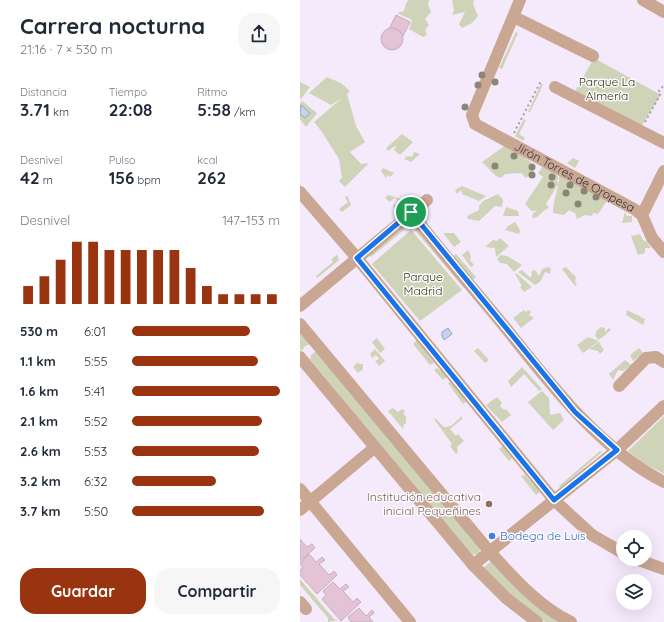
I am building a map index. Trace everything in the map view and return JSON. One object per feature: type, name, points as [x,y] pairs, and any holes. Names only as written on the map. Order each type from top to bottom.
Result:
[{"type":"street","points":[[520,0],[514,17],[594,56]]},
{"type":"street","points":[[643,0],[664,12]]},
{"type":"street","name":"Jirón Torres de Oropesa","points":[[514,17],[472,115],[475,124],[624,203],[642,215],[652,238],[664,252]]},
{"type":"street","points":[[555,87],[664,143]]},
{"type":"street","points":[[642,215],[664,171]]},
{"type":"street","points":[[300,192],[357,258],[554,500],[592,535],[616,549]]},
{"type":"street","points":[[300,306],[427,200]]},
{"type":"street","points":[[411,212],[575,412],[617,450],[643,470],[664,482]]},
{"type":"street","points":[[300,324],[490,552],[521,584],[547,607],[571,622]]},
{"type":"street","points":[[317,344],[307,348],[300,356],[374,448],[472,565],[506,598],[537,622]]},
{"type":"street","points":[[619,386],[646,358],[656,357],[664,362]]},
{"type":"street","points":[[472,565],[617,450],[664,406]]},
{"type":"street","points":[[300,510],[374,448]]},
{"type":"street","points":[[300,489],[410,622]]},
{"type":"street","points":[[652,565],[664,569]]},
{"type":"path","points":[[512,136],[542,81]]},
{"type":"path","points":[[645,123],[661,93],[659,91],[664,85]]},
{"type":"green space","points":[[409,0],[429,0],[428,4],[431,12],[425,19],[429,25],[425,30],[427,35],[423,37],[409,29],[412,20],[397,13],[404,11],[406,3]]},
{"type":"green space","points":[[452,0],[474,0],[473,4],[478,16],[472,23],[462,28],[459,24],[465,12],[452,15],[454,10]]},
{"type":"green space","points":[[516,32],[518,33],[502,69],[499,68]]},
{"type":"green space","name":"Parque La Almería","points":[[594,58],[661,95],[640,128],[573,95]]},
{"type":"green space","points":[[327,77],[341,83],[350,91],[347,94],[356,126],[365,142],[350,152],[361,164],[369,163],[345,187],[339,181],[342,178],[339,159],[314,122],[342,98],[331,105],[309,93]]},
{"type":"green space","points":[[300,82],[310,87],[300,100]]},
{"type":"green space","points":[[541,84],[543,85],[530,112],[528,112]]},
{"type":"green space","points":[[302,101],[317,113],[306,127],[300,119],[300,103]]},
{"type":"green space","points":[[524,119],[526,120],[519,134],[525,138],[523,141],[515,136]]},
{"type":"green space","points":[[402,134],[413,142],[400,155],[394,150],[397,145],[388,151],[386,148]]},
{"type":"green space","points":[[506,145],[531,162],[534,172],[526,178],[521,173],[505,174],[501,178],[496,176],[482,162]]},
{"type":"green space","points":[[414,152],[420,154],[411,162],[404,159],[407,156],[412,157]]},
{"type":"green space","points":[[573,158],[579,161],[575,168],[567,163]]},
{"type":"green space","points":[[543,166],[558,174],[558,180],[556,180],[559,183],[546,204],[549,208],[534,218],[532,217],[533,213],[538,210],[532,211],[525,204],[543,177],[538,173]]},
{"type":"green space","points":[[383,168],[394,173],[390,177],[388,175],[386,178],[381,171]]},
{"type":"green space","points":[[559,173],[607,201],[598,214],[593,213],[592,216],[585,215],[577,219],[575,213],[569,210],[564,215],[553,213]]},
{"type":"green space","points":[[462,186],[486,196],[479,201],[462,194],[461,190],[457,194],[455,190]]},
{"type":"green space","points":[[498,194],[503,200],[502,207],[495,206],[479,221],[468,219],[467,216],[479,210],[479,206],[483,201]]},
{"type":"green space","points":[[347,195],[351,205],[342,212],[339,209],[348,202],[345,198]]},
{"type":"green space","points":[[388,195],[407,201],[396,210],[393,206],[398,200],[394,198],[390,202],[385,198]]},
{"type":"green space","points":[[506,207],[518,211],[519,216],[503,216]]},
{"type":"green space","points":[[625,212],[627,216],[632,216],[632,222],[622,223]]},
{"type":"green space","points":[[515,222],[520,230],[519,234],[505,230],[508,226]]},
{"type":"green space","points":[[402,225],[405,229],[371,257],[368,254]]},
{"type":"green space","points":[[419,225],[468,285],[464,288],[414,229]]},
{"type":"green space","name":"Parque Madrid","points":[[411,230],[462,290],[420,321],[372,264]]},
{"type":"green space","points":[[443,233],[454,233],[461,242],[454,247]]},
{"type":"green space","points":[[640,234],[643,240],[647,242],[651,248],[645,248],[645,253],[638,255],[631,236]]},
{"type":"green space","points":[[500,238],[509,246],[496,257],[495,248],[485,247],[493,240],[497,241]]},
{"type":"green space","points":[[468,250],[471,256],[470,260],[474,265],[471,267],[462,255]]},
{"type":"green space","points":[[337,254],[339,260],[317,278],[316,276],[333,262],[331,260]]},
{"type":"green space","points":[[456,254],[476,277],[473,280],[452,257]]},
{"type":"green space","points":[[500,255],[507,256],[522,265],[514,272],[507,264],[500,263],[497,259]]},
{"type":"green space","points":[[549,267],[551,269],[550,274],[545,272],[540,282],[535,285],[518,272],[522,270],[531,278],[532,271],[535,270],[539,276],[542,269]]},
{"type":"green space","points":[[566,267],[576,277],[575,282],[577,285],[575,286],[562,269]]},
{"type":"green space","points":[[516,273],[532,287],[524,292],[520,287],[522,286],[515,274]]},
{"type":"green space","points":[[524,310],[526,312],[529,310],[531,312],[529,315],[534,318],[521,328],[513,318]]},
{"type":"green space","points":[[627,310],[645,319],[643,325],[626,315]]},
{"type":"green space","points":[[601,327],[605,328],[605,332],[609,328],[611,330],[599,340],[595,336],[597,330]]},
{"type":"green space","points":[[300,331],[311,344],[305,346],[302,351],[300,348]]},
{"type":"green space","points":[[588,337],[599,341],[583,353],[577,345]]},
{"type":"green space","points":[[377,338],[385,349],[380,353],[372,342]]},
{"type":"green space","points":[[417,340],[434,363],[430,365],[413,344]]},
{"type":"green space","points":[[599,342],[604,350],[600,354],[598,351],[589,349]]},
{"type":"green space","points":[[478,348],[489,360],[485,363],[474,351]]},
{"type":"green space","points":[[639,348],[643,353],[633,361],[630,355]]},
{"type":"green space","points":[[375,349],[385,361],[379,366],[375,361],[379,359],[376,355],[372,358],[370,354]]},
{"type":"green space","points":[[315,352],[318,353],[480,548],[479,553],[470,556],[310,359],[311,355]]},
{"type":"green space","points":[[625,360],[631,365],[623,371],[618,370],[613,380],[609,374]]},
{"type":"green space","points":[[358,362],[359,364],[363,364],[363,369],[358,373],[353,367]]},
{"type":"green space","points":[[522,367],[542,389],[539,391],[524,374],[511,387],[508,381]]},
{"type":"green space","points":[[437,368],[444,371],[448,376],[443,380],[434,370]]},
{"type":"green space","points":[[453,381],[466,402],[463,404],[448,383]]},
{"type":"green space","points":[[542,391],[549,398],[550,415],[560,413],[564,420],[553,430],[528,402]]},
{"type":"green space","points":[[497,397],[502,403],[500,406],[504,410],[506,409],[511,415],[502,422],[486,405]]},
{"type":"green space","points":[[393,408],[398,412],[402,409],[405,411],[403,414],[406,416],[406,423],[404,424],[403,429],[388,411]]},
{"type":"green space","points":[[462,416],[462,419],[450,429],[456,436],[458,434],[464,441],[457,447],[458,452],[456,454],[450,446],[452,444],[434,419],[435,418],[444,427],[451,426]]},
{"type":"green space","points":[[664,416],[664,474],[644,463],[628,451]]},
{"type":"green space","points":[[503,446],[512,458],[509,461],[499,449]]},
{"type":"green space","points":[[600,451],[602,452],[560,488],[559,486]]},
{"type":"green space","points":[[525,475],[540,492],[536,495],[521,476]]},
{"type":"green space","points":[[492,560],[560,622],[545,622],[520,603],[482,569]]},
{"type":"green space","points":[[300,579],[334,619],[338,620],[328,622],[328,618],[300,585]]},
{"type":"water","points":[[301,105],[310,113],[305,118],[300,114]]},
{"type":"water","points":[[448,328],[452,334],[444,340],[442,332]]},
{"type":"building","points":[[396,15],[410,22],[403,36],[399,30],[389,29]]},
{"type":"building","points":[[392,28],[400,31],[403,39],[400,47],[392,50],[384,47],[381,39],[384,31]]},
{"type":"building","points":[[300,539],[307,547],[312,544],[315,548],[300,561]]},
{"type":"building","points":[[309,554],[316,562],[322,557],[325,560],[319,564],[329,575],[334,571],[337,575],[317,594],[300,575],[300,570],[303,568],[300,563]]},
{"type":"building","points":[[333,582],[340,589],[346,584],[349,587],[343,591],[353,602],[357,598],[361,602],[341,621],[322,599],[326,595],[323,591]]},
{"type":"building","points":[[359,608],[366,616],[372,610],[374,613],[369,617],[373,622],[351,622],[348,617]]},
{"type":"place","name":"Institución educativa inicial Pequeñines","points":[[489,504]]},
{"type":"place","name":"Bodega de Luis","points":[[492,536]]},
{"type":"route","points":[[411,212],[575,412],[617,450],[608,455],[554,500],[357,258],[411,212]]}]
